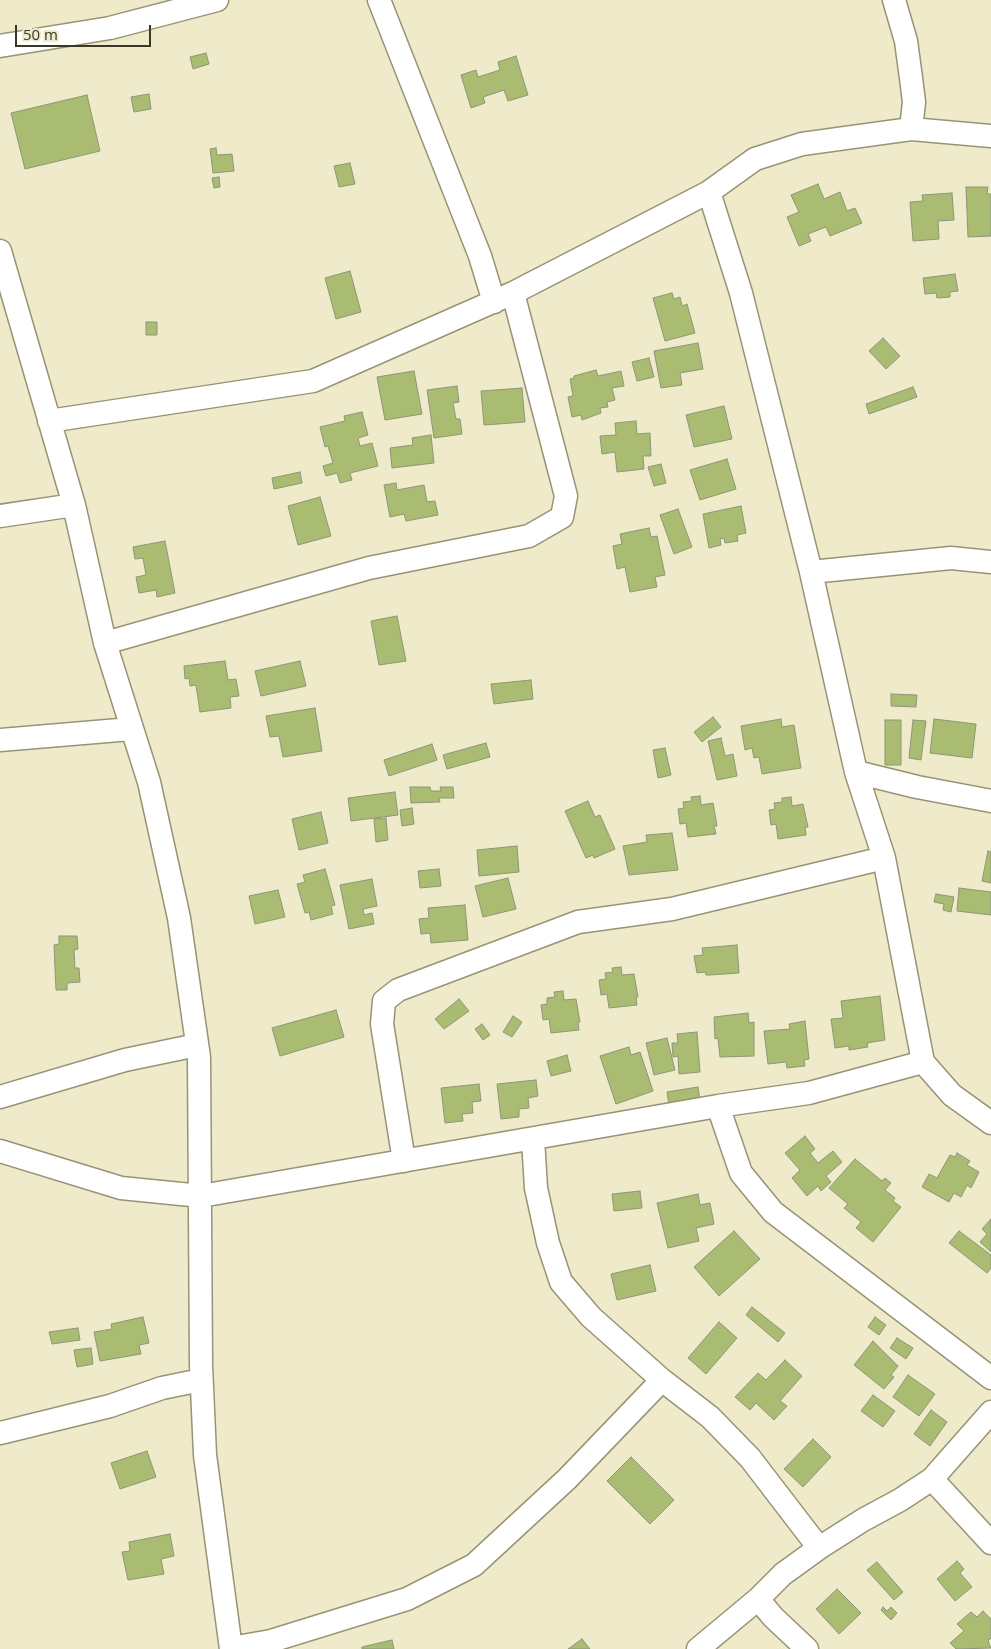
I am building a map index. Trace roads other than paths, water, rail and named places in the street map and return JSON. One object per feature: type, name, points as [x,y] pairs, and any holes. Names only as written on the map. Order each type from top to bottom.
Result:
[{"type":"street","points":[[0,46],[110,28],[217,0]]},
{"type":"street","points":[[105,643],[369,568],[529,536],[562,517],[566,496],[503,297],[480,256],[379,0]]},
{"type":"street","points":[[894,0],[906,41],[911,78],[914,102],[911,128]]},
{"type":"street","points":[[49,420],[313,381],[503,297],[709,192],[756,159],[802,144],[911,128],[991,136]]},
{"type":"street","points":[[709,192],[741,293],[811,572],[856,772],[884,858],[923,1062],[952,1095],[991,1123]]},
{"type":"street","points":[[0,251],[74,505],[105,643],[149,782],[179,918],[199,1057],[201,1380],[205,1455],[231,1649],[271,1641],[407,1599],[474,1565],[567,1479],[662,1380]]},
{"type":"street","points":[[0,516],[74,505]]},
{"type":"street","points":[[811,572],[951,558],[991,562]]},
{"type":"street","points":[[0,740],[132,729]]},
{"type":"street","points":[[856,772],[917,787],[991,800]]},
{"type":"street","points":[[404,1161],[382,1024],[384,1001],[398,990],[578,922],[672,909],[884,858]]},
{"type":"street","points":[[0,1097],[125,1060],[197,1045]]},
{"type":"street","points":[[0,1151],[121,1188],[201,1196],[718,1106],[809,1093],[923,1062]]},
{"type":"street","points":[[718,1106],[741,1174],[773,1212],[991,1378]]},
{"type":"street","points":[[533,1139],[536,1188],[548,1243],[561,1282],[591,1317],[662,1380],[710,1417],[750,1458],[819,1548]]},
{"type":"street","points":[[0,1434],[110,1406],[162,1388],[201,1380]]},
{"type":"street","points":[[698,1649],[758,1599],[783,1574],[819,1548],[932,1479],[991,1412]]},
{"type":"street","points":[[932,1479],[991,1543]]},
{"type":"street","points":[[758,1599],[773,1618],[807,1649]]}]
